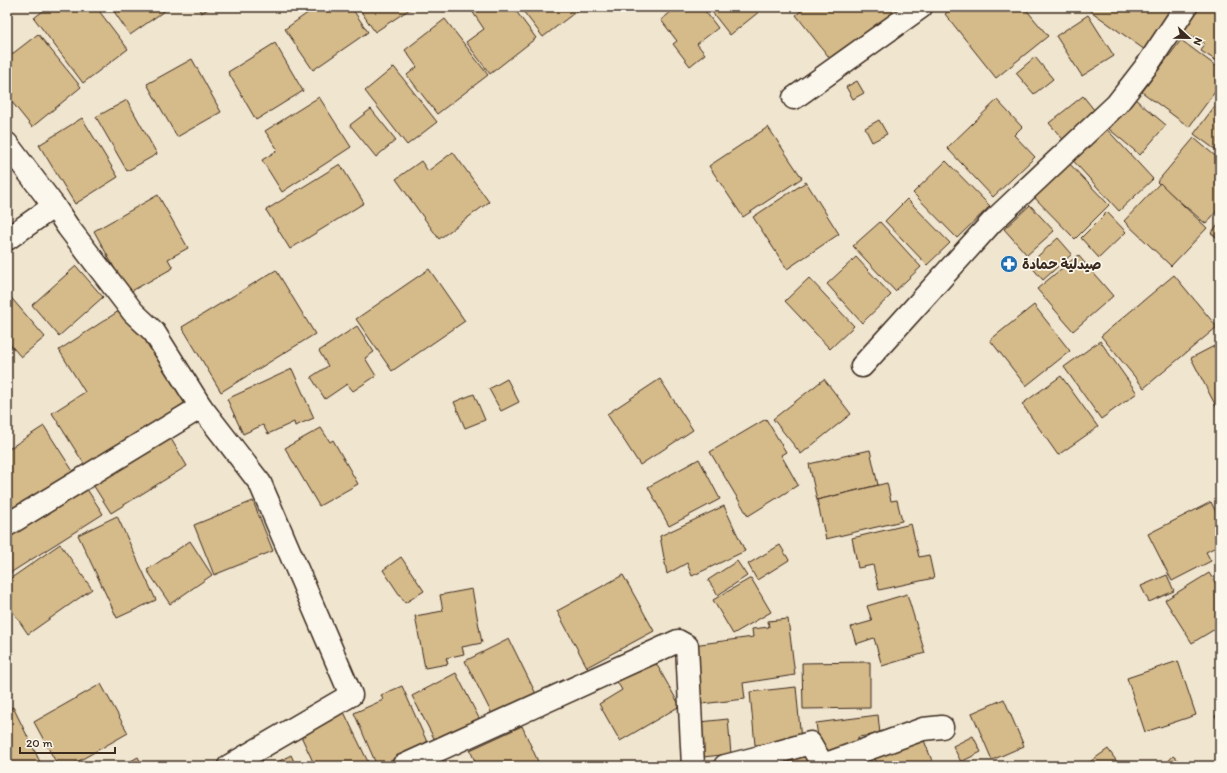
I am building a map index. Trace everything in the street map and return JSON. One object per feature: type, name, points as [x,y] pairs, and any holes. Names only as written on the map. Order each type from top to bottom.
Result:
[{"type":"street","points":[[794,98],[921,7]]},
{"type":"street","points":[[862,366],[992,222],[1117,104],[1148,64],[1186,7]]},
{"type":"street","points":[[7,144],[133,312],[154,332],[201,407],[260,483],[351,695],[229,766]]},
{"type":"street","points":[[7,239],[54,206]]},
{"type":"street","points":[[7,525],[201,407]]},
{"type":"street","points":[[403,766],[678,641],[687,646],[693,766]]},
{"type":"street","points":[[725,766],[766,761],[810,743],[822,764],[826,764],[923,729],[942,727]]},
{"type":"building","points":[[48,7],[96,7],[128,49],[83,83],[34,18]]},
{"type":"building","points":[[111,7],[170,7],[130,35]]},
{"type":"building","points":[[198,7],[212,7],[201,13]]},
{"type":"building","points":[[316,7],[351,7],[368,32],[313,70],[285,29]]},
{"type":"building","points":[[358,7],[413,7],[375,32]]},
{"type":"building","points":[[477,7],[513,7],[536,38],[490,74],[466,42],[484,29],[472,11]]},
{"type":"building","points":[[520,7],[582,7],[543,37]]},
{"type":"building","points":[[677,7],[702,7],[718,28],[697,44],[705,54],[690,66],[673,44],[677,41],[661,20]]},
{"type":"building","points":[[708,7],[765,7],[730,35]]},
{"type":"building","points":[[806,7],[901,7],[832,61],[796,15]]},
{"type":"building","points":[[954,7],[1024,7],[1048,36],[996,78],[945,14]]},
{"type":"building","points":[[1085,7],[1175,7],[1145,50]]},
{"type":"building","points":[[1199,7],[1216,7],[1220,9],[1220,63],[1201,51],[1205,44],[1184,31]]},
{"type":"building","points":[[1088,15],[1114,56],[1082,76],[1056,36]]},
{"type":"building","points":[[445,19],[488,75],[437,114],[407,75],[417,67],[405,50]]},
{"type":"building","points":[[38,34],[81,87],[32,127],[7,96],[7,58]]},
{"type":"building","points":[[1181,40],[1220,69],[1220,85],[1189,127],[1142,92]]},
{"type":"building","points":[[275,43],[303,91],[256,120],[228,72]]},
{"type":"building","points":[[1035,57],[1053,79],[1034,94],[1016,73]]},
{"type":"building","points":[[192,59],[221,112],[177,137],[147,84]]},
{"type":"building","points":[[394,67],[437,122],[407,145],[365,91]]},
{"type":"building","points":[[857,81],[864,93],[853,99],[846,87]]},
{"type":"building","points":[[1083,96],[1099,116],[1066,143],[1049,123]]},
{"type":"building","points":[[319,97],[351,147],[282,192],[262,160],[278,150],[265,131]]},
{"type":"building","points":[[1135,99],[1166,125],[1140,155],[1109,129]]},
{"type":"building","points":[[1220,99],[1220,153],[1194,134]]},
{"type":"building","points":[[127,100],[157,154],[127,171],[96,117]]},
{"type":"building","points":[[997,100],[1022,127],[1014,135],[1035,157],[993,197],[947,148]]},
{"type":"building","points":[[371,109],[396,140],[376,157],[350,125]]},
{"type":"building","points":[[82,118],[118,177],[75,204],[39,145]]},
{"type":"building","points":[[879,120],[887,134],[872,142],[865,128]]},
{"type":"building","points":[[1102,124],[1153,179],[1119,211],[1068,155]]},
{"type":"building","points":[[768,127],[802,178],[743,217],[709,166]]},
{"type":"building","points":[[1194,138],[1220,160],[1220,207],[1206,224],[1157,182]]},
{"type":"building","points":[[453,152],[489,202],[439,239],[396,179],[421,161],[428,171]]},
{"type":"building","points":[[1065,159],[1109,205],[1075,239],[1030,193]]},
{"type":"building","points":[[946,161],[990,206],[957,238],[913,193]]},
{"type":"building","points":[[340,164],[364,203],[290,249],[266,210]]},
{"type":"building","points":[[806,182],[839,234],[787,269],[753,217]]},
{"type":"building","points":[[1160,183],[1207,228],[1171,266],[1124,221]]},
{"type":"building","points":[[158,195],[188,248],[168,259],[173,268],[128,293],[94,231]]},
{"type":"building","points":[[907,199],[950,243],[927,265],[885,221]]},
{"type":"building","points":[[1030,205],[1054,231],[1027,255],[1004,229]]},
{"type":"building","points":[[1107,212],[1126,232],[1099,258],[1081,238]]},
{"type":"building","points":[[880,222],[921,267],[895,291],[853,246]]},
{"type":"building","points":[[1220,222],[1220,240],[1211,233]]},
{"type":"building","points":[[1058,238],[1072,254],[1043,280],[1029,264]]},
{"type":"building","points":[[1078,255],[1113,296],[1073,331],[1037,289]]},
{"type":"building","points":[[856,257],[891,295],[862,323],[827,284]]},
{"type":"building","points":[[76,266],[103,297],[59,336],[32,305]]},
{"type":"building","points":[[429,269],[465,321],[392,371],[356,319]]},
{"type":"building","points":[[276,270],[315,334],[221,392],[182,327]]},
{"type":"building","points":[[1174,275],[1217,327],[1144,388],[1101,336]]},
{"type":"building","points":[[809,278],[854,326],[830,349],[785,301]]},
{"type":"building","points":[[7,293],[45,337],[21,357],[7,341]]},
{"type":"building","points":[[1034,305],[1070,351],[1026,386],[990,340]]},
{"type":"building","points":[[125,307],[186,402],[86,467],[52,413],[85,392],[59,350]]},
{"type":"building","points":[[357,326],[374,352],[365,358],[376,376],[353,391],[347,384],[325,399],[311,377],[328,366],[319,351]]},
{"type":"building","points":[[1100,341],[1137,393],[1101,419],[1064,367]]},
{"type":"building","points":[[1220,343],[1220,414],[1191,358]]},
{"type":"building","points":[[292,369],[314,418],[295,426],[294,422],[268,434],[263,425],[243,434],[227,399]]},
{"type":"building","points":[[1061,376],[1098,427],[1058,455],[1022,404]]},
{"type":"building","points":[[507,379],[519,402],[501,411],[489,389]]},
{"type":"building","points":[[660,379],[693,430],[640,465],[607,414]]},
{"type":"building","points":[[824,379],[851,414],[801,454],[773,419]]},
{"type":"building","points":[[474,394],[485,420],[465,428],[454,402]]},
{"type":"building","points":[[766,419],[786,452],[781,455],[798,485],[748,516],[710,452]]},
{"type":"building","points":[[44,426],[78,479],[7,524],[7,450]]},
{"type":"building","points":[[321,428],[330,442],[333,440],[358,484],[319,506],[285,448]]},
{"type":"building","points":[[167,432],[187,466],[111,513],[90,480]]},
{"type":"building","points":[[870,450],[878,485],[817,500],[809,464]]},
{"type":"building","points":[[699,459],[720,499],[669,526],[648,487]]},
{"type":"building","points":[[83,483],[103,514],[7,575],[7,532]]},
{"type":"building","points":[[887,483],[891,501],[897,500],[902,521],[826,539],[817,500]]},
{"type":"building","points":[[253,501],[273,551],[214,575],[194,525]]},
{"type":"building","points":[[1211,502],[1220,520],[1220,545],[1206,552],[1211,561],[1172,581],[1148,534]]},
{"type":"building","points":[[724,506],[745,551],[692,576],[687,563],[667,574],[660,536]]},
{"type":"building","points":[[117,516],[156,600],[117,618],[78,535]]},
{"type":"building","points":[[911,524],[919,557],[929,555],[934,578],[879,590],[873,565],[858,568],[852,538]]},
{"type":"building","points":[[190,541],[212,575],[170,604],[147,570]]},
{"type":"building","points":[[60,544],[92,589],[28,634],[7,603],[7,581]]},
{"type":"building","points":[[780,545],[789,560],[757,580],[748,564]]},
{"type":"building","points":[[401,557],[424,591],[405,603],[383,570]]},
{"type":"building","points":[[737,561],[747,576],[718,595],[708,580]]},
{"type":"building","points":[[1209,573],[1220,590],[1220,626],[1192,643],[1165,600]]},
{"type":"building","points":[[623,575],[654,631],[587,667],[557,611]]},
{"type":"building","points":[[1167,575],[1174,591],[1149,602],[1141,586]]},
{"type":"building","points":[[751,578],[771,612],[733,634],[713,600]]},
{"type":"building","points":[[472,589],[482,643],[462,647],[464,654],[446,658],[448,664],[425,668],[415,616],[443,611],[440,595]]},
{"type":"building","points":[[907,594],[925,653],[882,666],[874,638],[856,644],[851,627],[872,621],[867,606]]},
{"type":"building","points":[[788,619],[795,675],[743,683],[745,699],[701,704],[693,645],[753,637],[752,629],[769,627],[768,621]]},
{"type":"building","points":[[509,639],[537,696],[494,718],[465,661]]},
{"type":"building","points":[[653,658],[680,706],[620,741],[599,704],[622,690],[616,680]]},
{"type":"building","points":[[1178,661],[1196,715],[1145,732],[1127,678]]},
{"type":"building","points":[[870,662],[870,708],[803,709],[802,663]]},
{"type":"building","points":[[456,673],[482,724],[438,746],[412,696]]},
{"type":"building","points":[[101,684],[128,733],[70,766],[58,766],[34,722]]},
{"type":"building","points":[[402,686],[431,751],[397,766],[377,766],[354,713],[383,700],[381,695]]},
{"type":"building","points":[[796,687],[801,740],[755,745],[750,692]]},
{"type":"building","points":[[1004,699],[1024,746],[992,760],[972,713]]},
{"type":"building","points":[[13,707],[42,766],[7,766],[7,710]]},
{"type":"building","points":[[344,712],[370,766],[315,766],[300,734]]},
{"type":"building","points":[[1220,713],[1220,723],[1215,716]]},
{"type":"building","points":[[878,715],[880,734],[858,737],[860,748],[821,758],[816,723]]},
{"type":"building","points":[[728,719],[731,754],[703,757],[700,722]]},
{"type":"building","points":[[522,726],[540,766],[477,766],[470,750]]},
{"type":"building","points":[[920,730],[934,766],[878,766],[871,749]]},
{"type":"building","points":[[973,736],[981,752],[961,762],[953,746]]},
{"type":"building","points":[[1108,749],[1120,766],[1084,766]]},
{"type":"building","points":[[809,752],[813,766],[784,766],[783,761]]},
{"type":"building","points":[[291,755],[296,766],[270,766]]},
{"type":"building","points":[[868,756],[871,766],[839,766]]},
{"type":"building","points":[[1173,756],[1185,766],[1164,766]]},
{"type":"building","points":[[138,757],[143,766],[122,766]]},
{"type":"place","name":"صيدلية حمادة","points":[[1009,264]]}]
